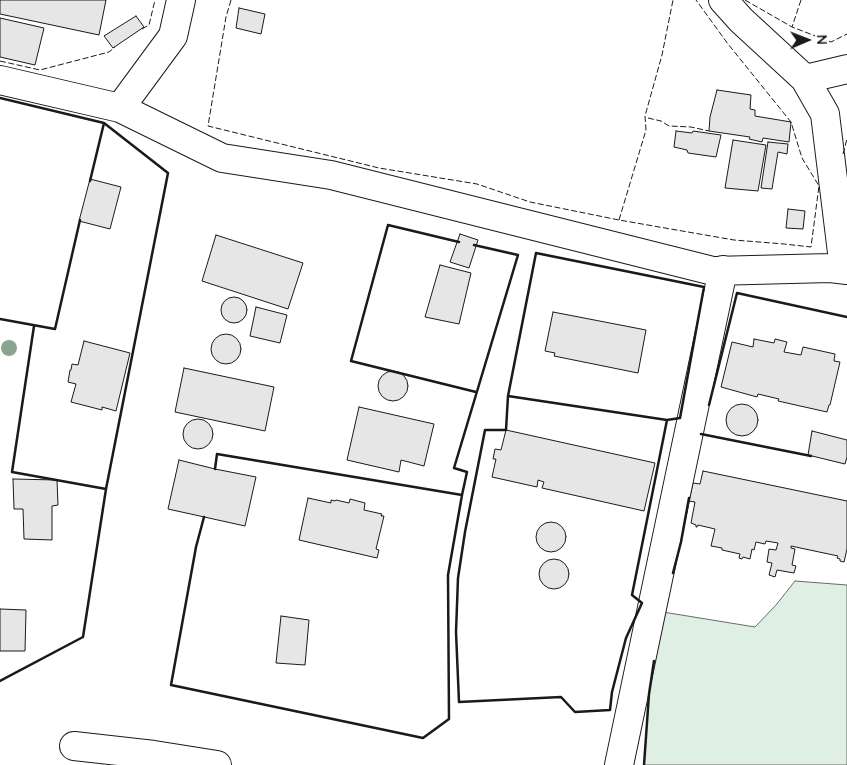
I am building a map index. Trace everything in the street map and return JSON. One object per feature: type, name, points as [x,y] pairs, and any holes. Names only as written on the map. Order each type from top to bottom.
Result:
[{"type":"street","points":[[120,108],[173,36],[181,0]]},
{"type":"street","points":[[0,80],[120,108],[222,158],[331,175],[713,270],[830,268],[846,270],[825,114],[804,79],[722,0]]},
{"type":"street","points":[[804,79],[847,69]]},
{"type":"street","points":[[619,765],[723,270]]},
{"type":"street","points":[[74,746],[154,755],[217,765]]},
{"type":"green space","points":[[795,581],[847,585],[847,765],[644,765],[649,694],[663,612],[755,627]]},
{"type":"building","points":[[0,0],[106,0],[99,35],[0,14]]},
{"type":"building","points":[[239,8],[265,14],[261,34],[236,28]]},
{"type":"building","points":[[136,16],[144,27],[113,48],[104,36]]},
{"type":"building","points":[[0,18],[44,28],[35,65],[0,57]]},
{"type":"building","points":[[717,90],[751,95],[750,109],[755,110],[755,116],[791,122],[789,142],[763,138],[762,142],[749,139],[750,137],[709,131],[710,117]]},
{"type":"building","points":[[676,131],[692,133],[693,131],[721,135],[716,157],[688,153],[687,150],[674,147]]},
{"type":"building","points":[[733,140],[766,145],[758,191],[725,188]]},
{"type":"building","points":[[768,142],[788,144],[787,154],[778,152],[772,189],[761,188]]},
{"type":"building","points":[[90,179],[121,187],[110,229],[79,221]]},
{"type":"building","points":[[788,209],[805,211],[803,229],[786,228]]},
{"type":"building","points":[[460,234],[478,240],[469,268],[450,262]]},
{"type":"building","points":[[216,235],[303,263],[288,309],[202,281]]},
{"type":"building","points":[[440,265],[471,273],[459,324],[425,317]]},
{"type":"building","points":[[234,297],[243,301],[247,310],[243,319],[234,323],[225,319],[221,310],[225,301]]},
{"type":"building","points":[[256,307],[287,315],[280,343],[250,336]]},
{"type":"building","points":[[553,312],[646,330],[638,373],[554,356],[555,353],[545,351]]},
{"type":"building","points":[[226,334],[232,335],[240,343],[240,355],[232,363],[226,364],[220,363],[212,355],[211,349],[212,343],[220,335]]},
{"type":"building","points":[[754,339],[774,343],[775,339],[787,342],[784,352],[801,355],[803,347],[835,354],[834,361],[840,362],[827,412],[778,401],[779,399],[758,394],[757,397],[721,387],[732,342],[753,347]]},
{"type":"building","points":[[84,341],[130,353],[116,411],[102,407],[102,410],[71,402],[76,384],[68,382],[70,370],[72,364],[78,365]]},
{"type":"building","points":[[184,368],[274,387],[265,431],[175,412]]},
{"type":"building","points":[[393,371],[404,375],[408,386],[404,397],[393,401],[382,397],[378,386],[382,375]]},
{"type":"building","points":[[742,404],[748,405],[753,409],[757,414],[757,426],[753,431],[748,435],[742,436],[736,435],[731,431],[727,426],[726,420],[727,414],[731,409],[736,405]]},
{"type":"building","points":[[359,407],[434,424],[424,466],[401,460],[399,472],[347,460]]},
{"type":"building","points":[[198,419],[209,423],[213,434],[209,445],[198,449],[187,445],[183,434],[187,423]]},
{"type":"building","points":[[506,430],[655,463],[644,511],[542,488],[544,482],[538,480],[537,487],[492,477],[496,459],[493,459],[495,449],[501,450]]},
{"type":"building","points":[[812,431],[847,440],[845,464],[808,455]]},
{"type":"building","points":[[179,460],[256,477],[245,526],[168,509]]},
{"type":"building","points":[[703,471],[847,501],[847,549],[844,562],[837,558],[838,556],[791,546],[791,548],[795,549],[792,565],[796,566],[794,573],[777,570],[775,577],[769,575],[772,563],[767,562],[769,549],[776,550],[778,543],[766,541],[765,544],[756,542],[750,559],[739,558],[740,554],[711,546],[715,529],[698,525],[696,527],[696,525],[691,523],[695,502],[689,501],[693,483],[700,484]]},
{"type":"building","points":[[13,479],[57,480],[58,505],[52,506],[52,540],[24,539],[23,509],[14,509]]},
{"type":"building","points":[[308,498],[331,503],[331,500],[336,500],[349,503],[350,499],[365,503],[364,510],[382,514],[381,516],[384,516],[376,549],[379,550],[377,558],[299,540]]},
{"type":"building","points":[[551,522],[562,526],[566,537],[562,548],[551,552],[540,548],[536,537],[540,526]]},
{"type":"building","points":[[554,559],[565,563],[569,574],[565,585],[554,589],[543,585],[539,574],[543,563]]},
{"type":"building","points":[[0,609],[26,610],[25,651],[0,651]]},
{"type":"building","points":[[281,616],[309,620],[305,665],[276,663]]},
{"type":"fence","points":[[142,29],[149,25],[155,0]]},
{"type":"fence","points":[[231,0],[226,17],[208,126],[379,168],[477,184],[530,202],[619,220],[734,240],[811,247],[819,186],[802,158],[791,122],[728,44],[696,0]]},
{"type":"fence","points":[[619,220],[646,130],[645,116],[662,55],[673,0]]},
{"type":"fence","points":[[745,0],[792,27]]},
{"type":"fence","points":[[801,0],[792,27],[831,42],[847,34]]},
{"type":"fence","points":[[0,61],[40,70],[109,52],[115,47]]},
{"type":"fence","points":[[648,118],[661,121],[669,126],[691,127],[709,131]]},
{"type":"fence","points":[[843,154],[847,139]]},
{"type":"wall","points":[[0,98],[104,123],[90,181]]},
{"type":"wall","points":[[34,326],[12,472],[106,489],[168,173],[104,123]]},
{"type":"wall","points":[[0,319],[55,329],[80,220]]},
{"type":"wall","points":[[459,242],[388,225],[351,361],[476,392]]},
{"type":"wall","points":[[462,495],[467,472],[454,468],[518,255],[474,245]]},
{"type":"wall","points":[[536,253],[704,287],[680,418],[667,420],[632,595],[642,603],[626,638],[612,692],[610,710],[575,712],[561,697],[459,702],[456,632],[458,578],[465,532],[485,430],[506,430],[508,396],[536,253]]},
{"type":"wall","points":[[709,405],[737,293],[847,317]]},
{"type":"wall","points":[[508,396],[667,420]]},
{"type":"wall","points":[[701,434],[811,456]]},
{"type":"wall","points":[[204,517],[196,547],[171,685],[423,738],[449,719],[448,575],[462,495],[217,454],[215,469]]},
{"type":"wall","points":[[0,681],[83,637],[106,489]]},
{"type":"wall","points":[[673,573],[689,498]]},
{"type":"wall","points":[[644,765],[649,694],[654,661]]}]
